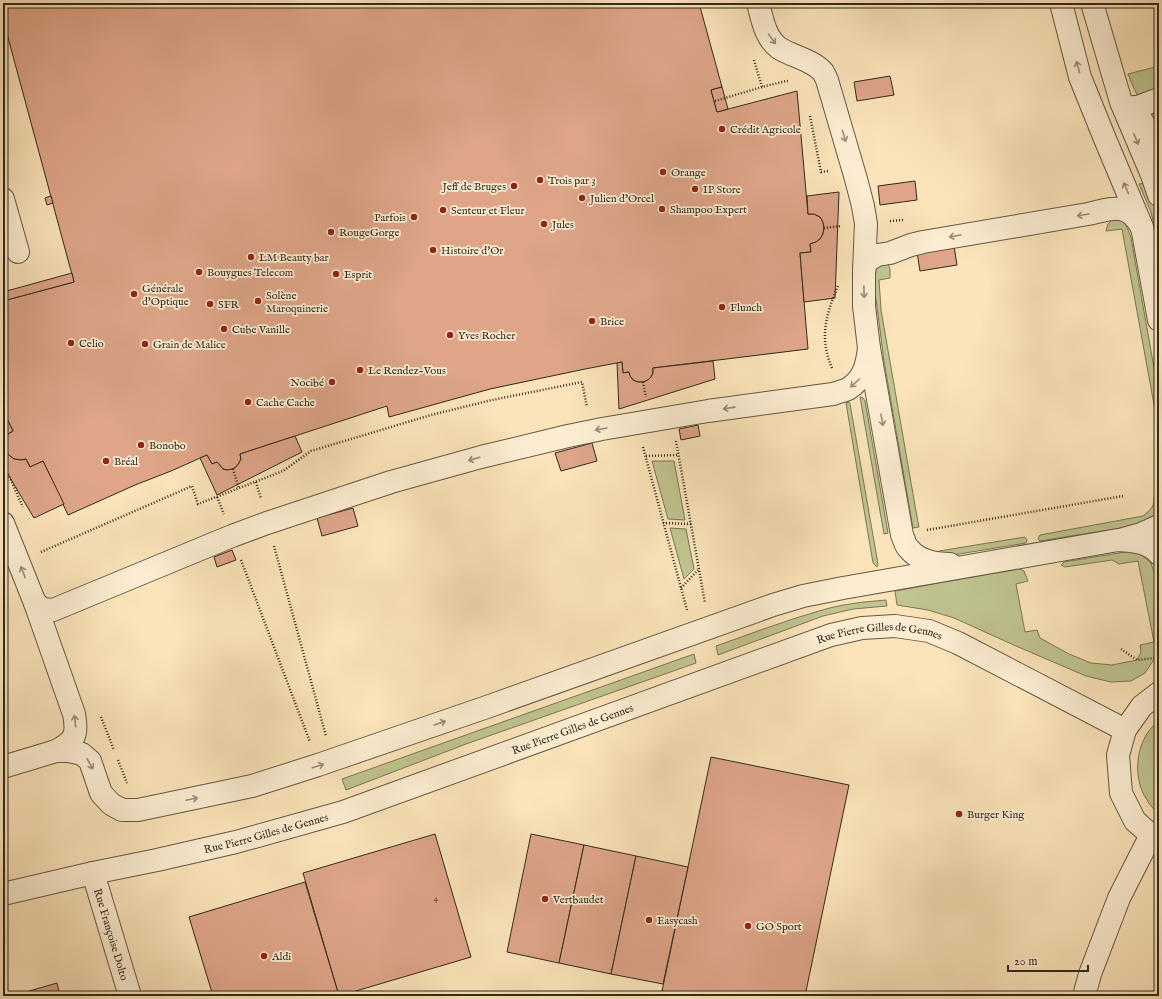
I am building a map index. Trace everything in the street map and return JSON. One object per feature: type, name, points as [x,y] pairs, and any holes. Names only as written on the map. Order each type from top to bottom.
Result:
[{"type":"street","points":[[758,3],[765,29],[771,40],[778,48],[817,66],[823,72],[827,80],[846,141],[863,206],[866,224],[864,306],[869,348],[902,535],[908,549],[921,559],[938,564],[959,565],[986,563]]},
{"type":"street","points":[[1061,3],[1080,77],[1104,139],[1142,227],[1159,320]]},
{"type":"street","points":[[1092,3],[1104,50],[1120,102],[1152,175],[1159,195]]},
{"type":"street","points":[[1104,50],[1135,108],[1159,146]]},
{"type":"street","points":[[1135,108],[1159,99]]},
{"type":"street","points":[[3,199],[18,252]]},
{"type":"street","points":[[864,270],[868,260],[877,254],[890,253],[923,242],[1114,209],[1125,210],[1136,217],[1142,227]]},
{"type":"street","points":[[35,603],[42,609],[53,610],[267,523],[391,482],[495,453],[568,436],[637,423],[708,411],[833,394],[848,389],[862,376],[867,364],[869,348]]},
{"type":"street","points":[[3,523],[35,603],[74,714],[76,726],[74,736],[66,745],[56,751],[3,767]]},
{"type":"street","points":[[56,751],[69,751],[82,754],[90,761],[101,792],[111,804],[122,810],[138,810],[265,782],[326,763],[773,604],[843,588],[1118,540],[1142,534],[1159,526]]},
{"type":"street","points":[[1118,540],[1132,540],[1143,543],[1156,550],[1159,554]]},
{"type":"street","name":"Rue Pierre Gilles de Gennes","points":[[3,894],[236,842],[343,812],[831,635],[862,628],[895,626],[929,631],[958,643],[1125,730]]},
{"type":"street","points":[[1084,996],[1090,974],[1119,898],[1155,837],[1135,821],[1121,793],[1118,755],[1125,730],[1142,706],[1159,693]]},
{"type":"street","name":"Rue Françoise Dolto","points":[[93,873],[130,996]]},
{"type":"path","points":[[754,57],[762,87]]},
{"type":"path","points":[[715,101],[786,81],[793,82]]},
{"type":"path","points":[[809,111],[821,172],[832,170]]},
{"type":"path","points":[[839,285],[830,305],[825,328],[826,352],[836,377],[848,389]]},
{"type":"path","points":[[828,371],[833,369]]},
{"type":"path","points":[[40,552],[192,486],[198,504],[283,472],[311,451],[431,415],[492,400],[582,382],[587,410]]},
{"type":"path","points":[[643,382],[646,398]]},
{"type":"path","points":[[672,417],[699,569],[701,630]]},
{"type":"path","points":[[637,423],[681,588],[701,630]]},
{"type":"path","points":[[646,456],[678,455]]},
{"type":"path","points":[[233,469],[240,489]]},
{"type":"path","points":[[256,482],[326,763]]},
{"type":"path","points":[[902,535],[1123,496]]},
{"type":"path","points":[[217,498],[326,763]]},
{"type":"path","points":[[663,523],[691,524]]},
{"type":"path","points":[[681,588],[699,569]]},
{"type":"path","points":[[1121,649],[1137,660],[1159,656]]},
{"type":"green space","points":[[1159,66],[1159,132],[1142,104],[1128,74]]},
{"type":"green space","points":[[1146,183],[1159,216],[1159,246],[1151,212],[1139,184]]},
{"type":"green space","points":[[1113,219],[1121,220],[1125,224],[1131,238],[1159,396],[1159,432],[1122,229],[1106,231],[1108,224]]},
{"type":"green space","points":[[888,264],[890,269],[890,278],[879,280],[881,310],[919,527],[913,528],[884,361],[874,284],[875,271],[879,266]]},
{"type":"green space","points":[[860,397],[865,401],[888,533],[884,534]]},
{"type":"green space","points":[[849,402],[878,564],[877,567],[873,563],[846,403]]},
{"type":"green space","points":[[652,461],[674,461],[685,520],[668,519]]},
{"type":"green space","points":[[1154,497],[1159,497],[1159,518],[1146,524],[1040,541],[1038,539],[1040,535],[1143,516],[1153,506]]},
{"type":"green space","points":[[670,528],[686,529],[694,569],[684,579]]},
{"type":"green space","points":[[1025,537],[1027,540],[1026,543],[941,557],[936,555],[939,551]]},
{"type":"green space","points":[[1131,551],[1139,553],[1151,563],[1156,578],[1159,590],[1159,639],[1155,658],[1145,673],[1131,681],[1111,682],[1086,676],[954,618],[928,610],[897,605],[895,591],[1017,568],[1024,571],[1028,581],[1016,584],[1025,632],[1037,630],[1040,638],[1069,654],[1091,663],[1112,665],[1137,660],[1141,652],[1140,645],[1154,642],[1138,561],[1119,564],[1112,560],[1065,567],[1061,565],[1064,562]]},
{"type":"green space","points":[[886,600],[887,606],[853,609],[823,616],[718,655],[716,646],[793,619],[836,607]]},
{"type":"green space","points":[[694,654],[696,663],[466,744],[346,790],[342,779]]},
{"type":"green space","points":[[1159,721],[1159,815],[1142,791],[1139,780],[1138,758],[1145,737],[1151,728]]},
{"type":"building","points":[[3,3],[699,3],[722,87],[711,90],[717,112],[797,91],[808,214],[814,214],[820,217],[824,228],[820,239],[810,244],[811,252],[800,253],[808,349],[653,368],[651,377],[643,382],[633,380],[629,372],[623,373],[622,362],[490,389],[389,417],[387,406],[240,454],[241,459],[233,469],[223,469],[217,462],[212,464],[207,455],[68,515],[43,461],[30,467],[26,459],[14,459],[10,456],[6,452],[5,446],[5,440],[8,434],[13,431],[3,410],[3,301],[74,282],[3,19]]},
{"type":"building","points":[[890,76],[894,95],[857,101],[854,82]]},
{"type":"building","points":[[722,87],[728,109],[717,112],[711,90]]},
{"type":"building","points":[[915,181],[917,200],[880,205],[878,186]]},
{"type":"building","points":[[839,192],[835,298],[804,302],[800,253],[811,252],[810,244],[820,239],[824,228],[820,217],[814,214],[808,214],[807,196]]},
{"type":"building","points":[[51,196],[53,203],[47,205],[45,198]]},
{"type":"building","points":[[954,246],[957,265],[920,271],[917,252]]},
{"type":"building","points":[[72,273],[74,282],[3,301],[3,292]]},
{"type":"building","points":[[713,361],[715,379],[619,409],[617,363],[622,362],[623,373],[629,372],[633,380],[643,382],[651,377],[653,368]]},
{"type":"building","points":[[8,421],[13,431],[8,434],[5,440],[6,452],[14,459],[26,459],[30,467],[43,461],[64,504],[34,518],[3,466],[3,424]]},
{"type":"building","points":[[698,425],[700,436],[681,440],[679,429]]},
{"type":"building","points":[[295,436],[302,452],[217,495],[200,458],[207,455],[212,464],[217,462],[223,469],[233,469],[241,459],[240,454]]},
{"type":"building","points":[[592,443],[597,461],[561,471],[555,453]]},
{"type":"building","points":[[353,508],[358,526],[322,536],[317,518]]},
{"type":"building","points":[[232,550],[236,560],[217,567],[214,557]]},
{"type":"building","name":"GO Sport","points":[[711,757],[849,785],[805,996],[686,996],[662,991]]},
{"type":"building","points":[[435,834],[471,957],[339,996],[303,873]]},
{"type":"building","name":"Vertbaudet","points":[[531,834],[584,845],[559,963],[507,952]]},
{"type":"building","points":[[584,845],[636,856],[611,974],[559,963]]},
{"type":"building","name":"Easycash","points":[[636,856],[688,867],[663,984],[611,974]]},
{"type":"building","name":"Aldi","points":[[305,882],[339,996],[213,996],[189,917]]},
{"type":"building","points":[[57,983],[60,996],[12,996]]},
{"type":"place","name":"Crédit Agricole","points":[[722,129]]},
{"type":"place","name":"Orange","points":[[663,172]]},
{"type":"place","name":"Trois par 3","points":[[540,180]]},
{"type":"place","name":"Jeff de Bruges","points":[[514,186]]},
{"type":"place","name":"IP Store","points":[[695,189]]},
{"type":"place","name":"Julien d'Orcel","points":[[582,198]]},
{"type":"place","name":"Shampoo Expert","points":[[662,209]]},
{"type":"place","name":"Senteur et Fleur","points":[[443,210]]},
{"type":"place","name":"Parfois","points":[[414,217]]},
{"type":"place","name":"Jules","points":[[544,224]]},
{"type":"place","name":"RougeGorge","points":[[331,232]]},
{"type":"place","name":"Histoire d'Or","points":[[433,250]]},
{"type":"place","name":"LM Beauty bar","points":[[251,257]]},
{"type":"place","name":"Bouygues Telecom","points":[[199,272]]},
{"type":"place","name":"Esprit","points":[[336,274]]},
{"type":"place","name":"Générale d'Optique","points":[[134,294]]},
{"type":"place","name":"Solène Maroquinerie","points":[[258,301]]},
{"type":"place","name":"SFR","points":[[210,304]]},
{"type":"place","name":"Flunch","points":[[722,307]]},
{"type":"place","name":"Brice","points":[[592,321]]},
{"type":"place","name":"Cube Vanille","points":[[224,329]]},
{"type":"place","name":"Yves Rocher","points":[[450,335]]},
{"type":"place","name":"Celio","points":[[71,343]]},
{"type":"place","name":"Grain de Malice","points":[[145,344]]},
{"type":"place","name":"Le Rendez-Vous","points":[[360,370]]},
{"type":"place","name":"Nocibé","points":[[332,382]]},
{"type":"place","name":"Cache Cache","points":[[248,402]]},
{"type":"place","name":"Bonobo","points":[[141,445]]},
{"type":"place","name":"Bréal","points":[[106,461]]},
{"type":"place","name":"Burger King","points":[[959,814]]},
{"type":"place","name":"Vertbaudet","points":[[545,899]]},
{"type":"place","name":"Easycash","points":[[649,920]]},
{"type":"place","name":"GO Sport","points":[[748,926]]},
{"type":"place","name":"Aldi","points":[[264,956]]}]
